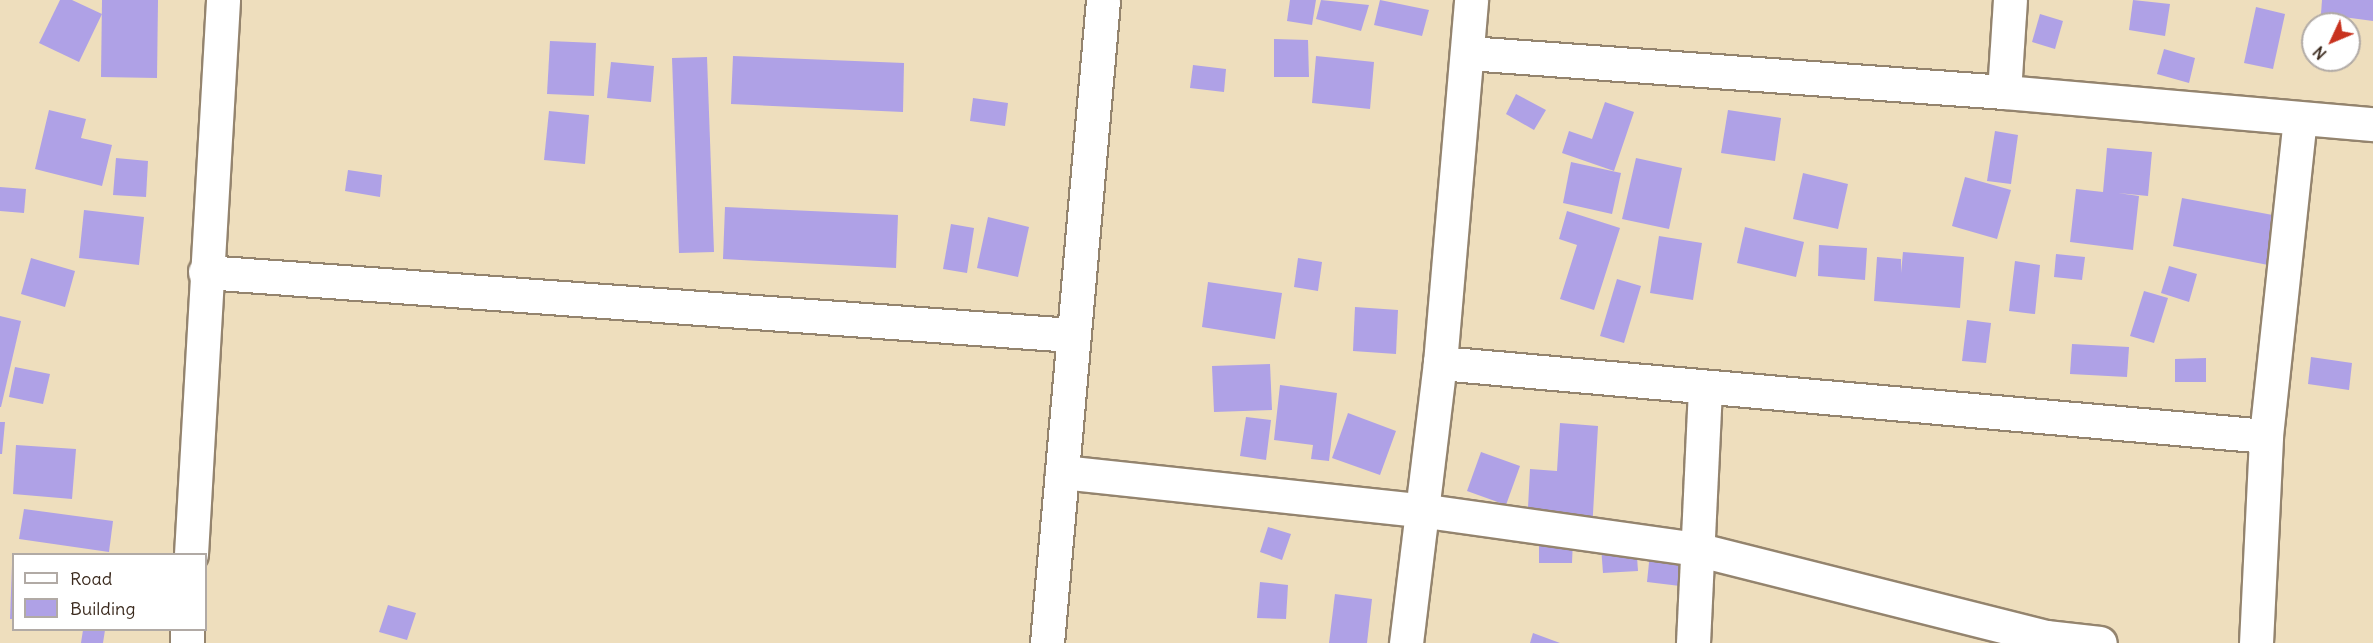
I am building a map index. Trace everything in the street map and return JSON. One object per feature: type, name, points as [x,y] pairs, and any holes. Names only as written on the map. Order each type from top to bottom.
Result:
[{"type":"street","points":[[191,553],[223,0]]},
{"type":"street","points":[[1047,643],[1102,0]]},
{"type":"street","points":[[1406,643],[1419,510],[1440,363],[1471,0]]},
{"type":"street","points":[[2004,92],[2010,0]]},
{"type":"street","points":[[1468,53],[2004,92],[2373,124]]},
{"type":"street","points":[[2256,643],[2266,436],[2300,119]]},
{"type":"street","points":[[206,272],[1072,335]]},
{"type":"street","points":[[1440,363],[2266,436]]},
{"type":"street","points":[[1693,643],[1705,388]]},
{"type":"street","points":[[1062,472],[1419,510],[1696,549],[2046,637],[2100,643]]},
{"type":"building","points":[[60,0],[72,0],[102,14],[79,62],[39,43]]},
{"type":"building","points":[[102,0],[158,0],[157,78],[101,77]]},
{"type":"building","points":[[1290,0],[1316,0],[1312,25],[1287,21]]},
{"type":"building","points":[[1321,0],[1369,5],[1361,31],[1316,19]]},
{"type":"building","points":[[1380,0],[1429,10],[1422,36],[1374,25]]},
{"type":"building","points":[[2133,0],[2170,4],[2165,36],[2129,30]]},
{"type":"building","points":[[2322,0],[2373,0],[2373,21],[2361,19],[2361,12],[2321,12]]},
{"type":"building","points":[[2256,7],[2285,14],[2273,69],[2244,63]]},
{"type":"building","points":[[2040,14],[2063,21],[2055,49],[2032,42]]},
{"type":"building","points":[[1274,39],[1308,40],[1309,77],[1274,77]]},
{"type":"building","points":[[550,41],[596,43],[594,96],[547,94]]},
{"type":"building","points":[[2164,49],[2195,58],[2189,83],[2157,74]]},
{"type":"building","points":[[733,56],[904,63],[903,112],[731,104]]},
{"type":"building","points":[[1316,56],[1374,62],[1370,109],[1312,103]]},
{"type":"building","points":[[707,57],[714,252],[679,253],[672,58]]},
{"type":"building","points":[[611,62],[654,66],[651,102],[607,98]]},
{"type":"building","points":[[1193,65],[1226,69],[1224,92],[1190,88]]},
{"type":"building","points":[[1516,94],[1546,110],[1534,130],[1506,114]]},
{"type":"building","points":[[973,98],[1008,103],[1005,126],[970,121]]},
{"type":"building","points":[[1605,102],[1634,112],[1614,171],[1562,153],[1569,131],[1592,139]]},
{"type":"building","points":[[49,110],[86,119],[81,138],[112,145],[102,186],[35,169]]},
{"type":"building","points":[[1728,110],[1781,118],[1775,161],[1721,153]]},
{"type":"building","points":[[549,111],[589,115],[585,164],[544,160]]},
{"type":"building","points":[[1995,131],[2018,135],[2011,184],[1987,181]]},
{"type":"building","points":[[2107,148],[2152,152],[2148,196],[2118,193],[2139,196],[2133,250],[2070,242],[2076,189],[2103,192]]},
{"type":"building","points":[[116,158],[148,161],[146,197],[113,195]]},
{"type":"building","points":[[1636,158],[1682,168],[1669,229],[1622,219]]},
{"type":"building","points":[[1571,162],[1621,173],[1612,214],[1563,203]]},
{"type":"building","points":[[348,170],[382,175],[380,197],[345,191]]},
{"type":"building","points":[[1803,173],[1848,184],[1838,229],[1793,219]]},
{"type":"building","points":[[1965,177],[2011,190],[1997,239],[1952,226]]},
{"type":"building","points":[[0,187],[26,189],[24,213],[0,211]]},
{"type":"building","points":[[2182,198],[2278,216],[2268,265],[2173,246]]},
{"type":"building","points":[[725,207],[898,215],[896,268],[723,259]]},
{"type":"building","points":[[84,210],[144,217],[139,265],[79,258]]},
{"type":"building","points":[[1567,211],[1620,228],[1594,310],[1560,299],[1577,245],[1559,239]]},
{"type":"building","points":[[988,217],[1029,227],[1018,277],[977,268]]},
{"type":"building","points":[[951,224],[974,228],[967,273],[943,269]]},
{"type":"building","points":[[1745,227],[1804,242],[1796,277],[1737,263]]},
{"type":"building","points":[[1659,236],[1702,243],[1693,300],[1650,293]]},
{"type":"building","points":[[1819,245],[1867,248],[1865,280],[1818,276]]},
{"type":"building","points":[[1903,252],[1964,257],[1960,308],[1874,301],[1877,257],[1901,259],[1901,273]]},
{"type":"building","points":[[2056,254],[2085,257],[2082,280],[2054,277]]},
{"type":"building","points":[[31,258],[75,271],[65,307],[21,294]]},
{"type":"building","points":[[1298,258],[1322,262],[1318,291],[1294,287]]},
{"type":"building","points":[[2015,261],[2040,265],[2035,314],[2009,311]]},
{"type":"building","points":[[2169,266],[2197,274],[2189,302],[2161,293]]},
{"type":"building","points":[[1617,279],[1641,286],[1624,343],[1600,336]]},
{"type":"building","points":[[1208,282],[1282,293],[1275,339],[1202,327]]},
{"type":"building","points":[[2144,291],[2168,298],[2154,343],[2130,336]]},
{"type":"building","points":[[1355,307],[1398,310],[1396,354],[1353,351]]},
{"type":"building","points":[[0,316],[21,321],[1,407],[0,407]]},
{"type":"building","points":[[1967,320],[1991,323],[1986,363],[1962,361]]},
{"type":"building","points":[[2072,344],[2129,347],[2127,377],[2070,374]]},
{"type":"building","points":[[2311,357],[2352,363],[2349,390],[2308,384]]},
{"type":"building","points":[[2206,358],[2206,382],[2175,382],[2175,359]]},
{"type":"building","points":[[1270,364],[1272,410],[1214,412],[1212,366]]},
{"type":"building","points":[[15,367],[50,374],[43,404],[9,397]]},
{"type":"building","points":[[1280,385],[1337,393],[1329,461],[1311,459],[1313,445],[1274,440]]},
{"type":"building","points":[[1348,413],[1396,431],[1380,475],[1332,458]]},
{"type":"building","points":[[1246,417],[1271,420],[1266,460],[1240,456]]},
{"type":"building","points":[[0,422],[5,422],[2,454],[0,454]]},
{"type":"building","points":[[1560,423],[1598,426],[1592,531],[1527,527],[1530,469],[1557,471]]},
{"type":"building","points":[[16,445],[76,449],[72,499],[13,494]]},
{"type":"building","points":[[1481,452],[1520,466],[1506,505],[1467,491]]},
{"type":"building","points":[[24,509],[113,521],[109,552],[19,539]]},
{"type":"building","points":[[1268,527],[1291,534],[1282,560],[1260,552]]},
{"type":"building","points":[[1539,538],[1573,539],[1572,563],[1539,563]]},
{"type":"building","points":[[1636,543],[1638,571],[1603,573],[1601,546]]},
{"type":"building","points":[[1650,553],[1708,560],[1705,589],[1647,582]]},
{"type":"building","points":[[12,565],[12,619],[10,619]]},
{"type":"building","points":[[1260,582],[1288,585],[1286,619],[1257,618]]},
{"type":"building","points":[[1335,594],[1372,599],[1367,643],[1329,643]]},
{"type":"building","points":[[388,605],[416,613],[407,640],[379,632]]},
{"type":"building","points":[[83,631],[105,631],[103,643],[81,643]]},
{"type":"building","points":[[1533,633],[1560,643],[1530,643]]}]
